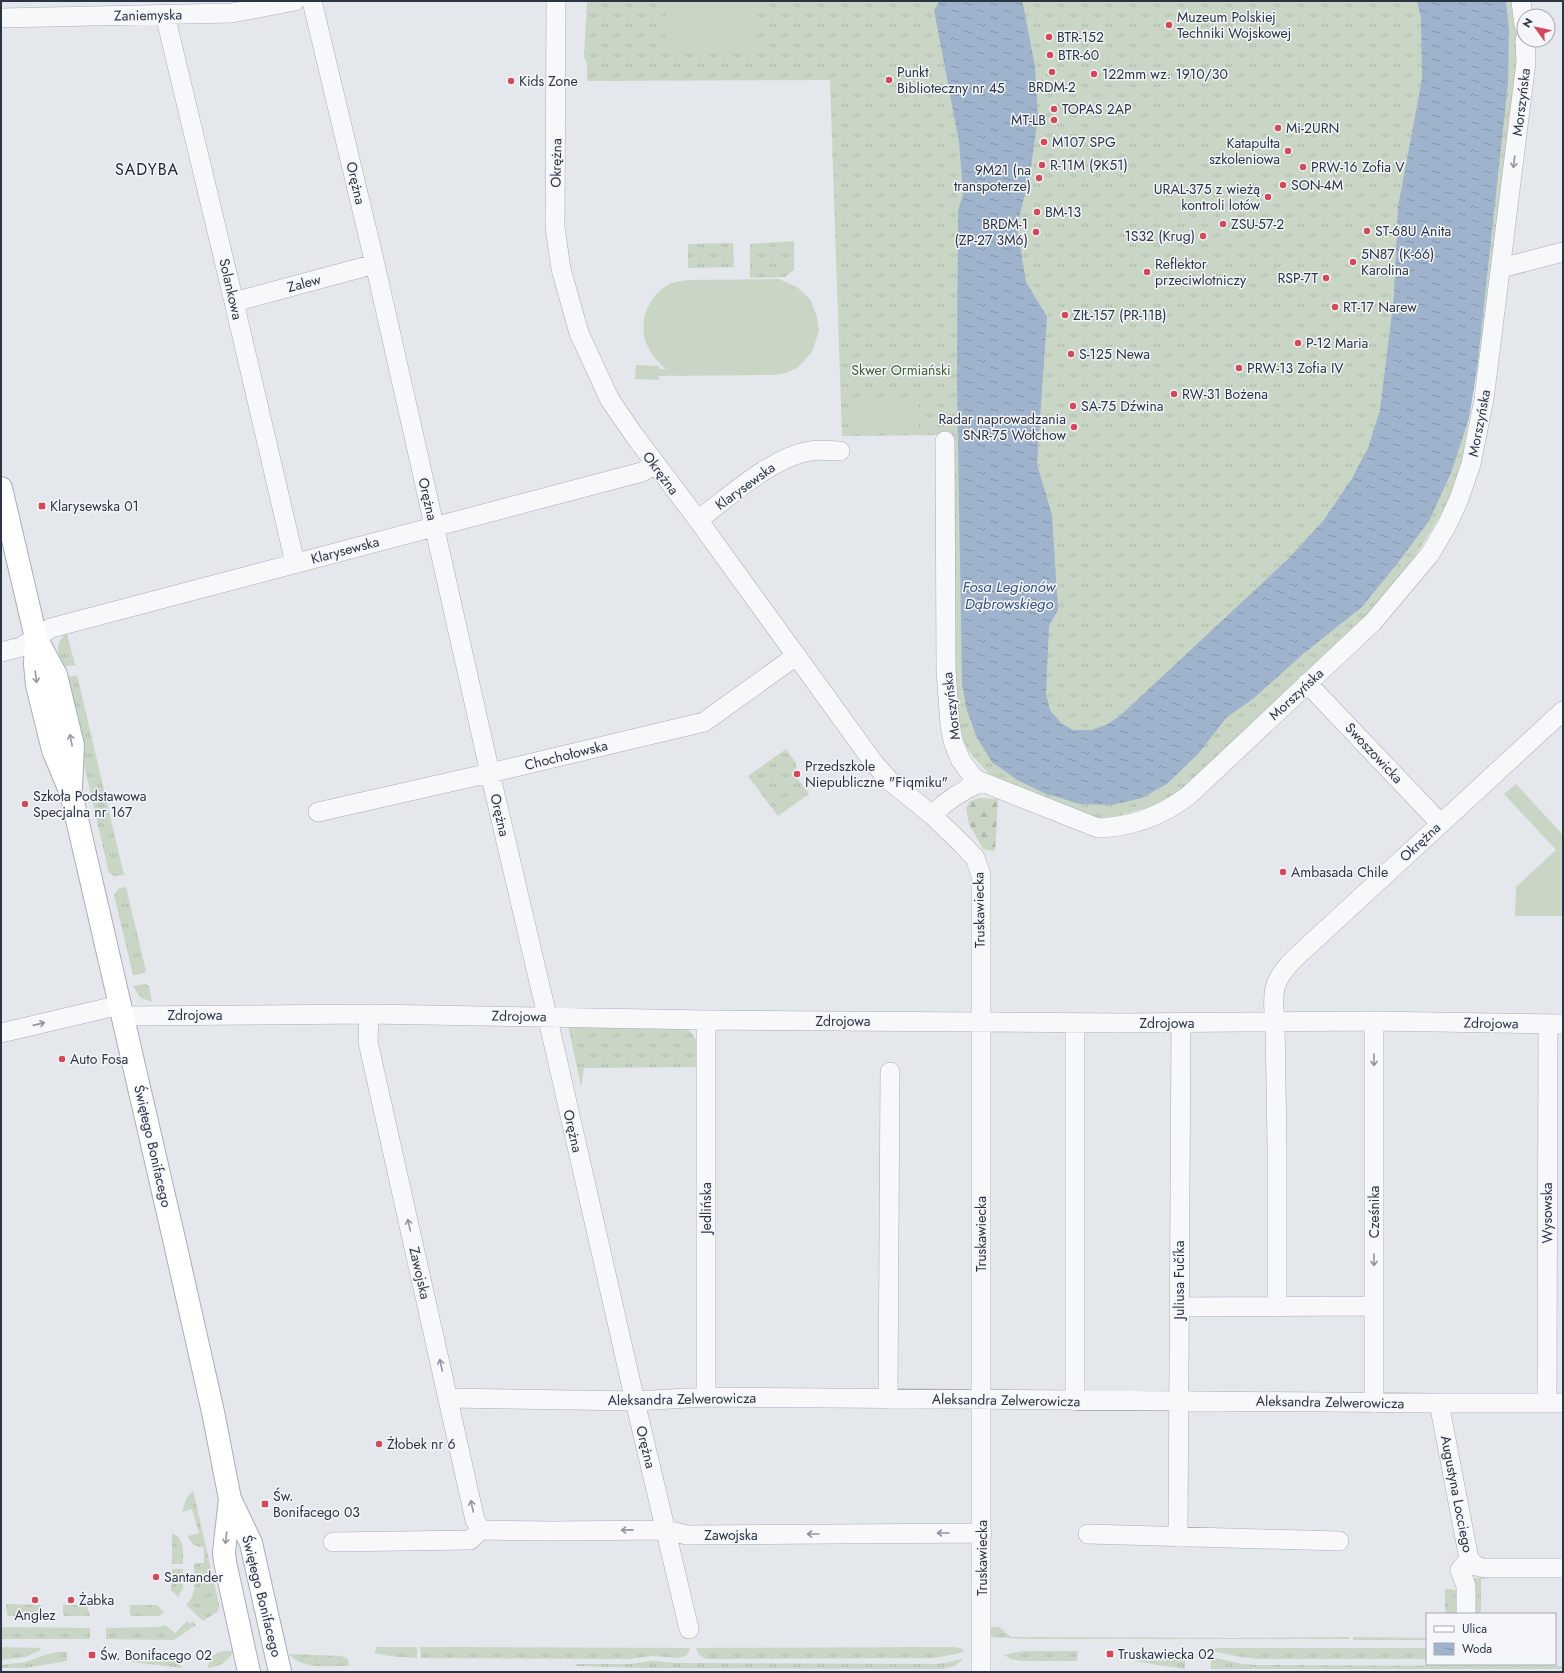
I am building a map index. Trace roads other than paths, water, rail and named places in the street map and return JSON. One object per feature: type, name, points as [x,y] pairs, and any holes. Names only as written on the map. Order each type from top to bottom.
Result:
[{"type":"street","name":"Zaniemyska","points":[[1,18],[232,13],[295,1]]},
{"type":"street","name":"Orężna","points":[[312,1],[375,264],[634,1401],[689,1629]]},
{"type":"street","name":"Okrężna","points":[[556,1],[555,227],[561,269],[579,333],[610,400],[655,465],[698,520],[874,763],[890,781],[932,815]]},
{"type":"street","name":"Solankowa","points":[[165,15],[295,563]]},
{"type":"street","name":"Morszyńska","points":[[945,441],[946,671],[950,725],[960,759],[973,777],[982,782],[1098,828],[1116,827],[1138,821],[1154,816],[1172,807],[1188,796],[1373,622],[1430,554],[1460,499],[1471,464],[1484,399],[1502,268],[1526,62],[1525,48]]},
{"type":"street","points":[[1502,268],[1563,252]]},
{"type":"street","name":"Zalew","points":[[234,302],[375,264]]},
{"type":"street","name":"Klarysewska","points":[[698,520],[773,464],[811,450],[840,451]]},
{"type":"street","name":"Klarysewska","points":[[1,652],[21,647],[51,628],[642,472],[655,465]]},
{"type":"street","name":"Świętego Bonifacego","points":[[1,488],[36,638],[35,664],[37,685],[53,750],[71,793],[213,1412],[230,1499],[251,1543],[280,1672]]},
{"type":"street","name":"Chochołowska","points":[[318,812],[490,774],[704,722],[796,656]]},
{"type":"street","name":"Swoszowicka","points":[[1308,683],[1440,824]]},
{"type":"street","name":"Okrężna","points":[[1277,1306],[1277,1145],[1273,991],[1284,969],[1563,711]]},
{"type":"street","points":[[932,815],[946,802],[964,790],[982,782]]},
{"type":"street","name":"Truskawiecka","points":[[932,815],[975,858],[981,875],[981,1672]]},
{"type":"street","name":"Zdrojowa","points":[[1,1033],[121,1010],[547,1016],[706,1020],[1075,1023],[1275,1023],[1374,1021],[1555,1024]]},
{"type":"street","name":"Zawojska","points":[[369,1014],[368,1042],[449,1398],[475,1520],[481,1530],[666,1530],[687,1535],[982,1533]]},
{"type":"street","name":"Jedlińska","points":[[706,1020],[706,1397]]},
{"type":"street","name":"Cześnika","points":[[1374,1021],[1374,1403]]},
{"type":"street","points":[[1075,1023],[1075,1401]]},
{"type":"street","name":"Juliusa Fučíka","points":[[1178,1537],[1180,1400],[1179,1307],[1181,1023]]},
{"type":"street","name":"Wysowska","points":[[1555,1024],[1555,1402]]},
{"type":"street","points":[[888,1399],[890,1072]]},
{"type":"street","points":[[1179,1307],[1374,1306]]},
{"type":"street","name":"Aleksandra Zelwerowicza","points":[[449,1398],[634,1401],[706,1397],[1075,1401],[1180,1400],[1374,1403],[1555,1402]]},
{"type":"street","name":"Augustyna Locciego","points":[[1440,1403],[1469,1559],[1473,1565],[1480,1568],[1563,1568]]},
{"type":"street","name":"Świętego Bonifacego","points":[[230,1499],[224,1552],[225,1562],[249,1672]]},
{"type":"street","points":[[333,1542],[470,1540],[481,1530]]},
{"type":"street","points":[[1088,1534],[1339,1541]]},
{"type":"street","points":[[1466,1613],[1466,1586],[1460,1570],[1469,1559]]},
{"type":"water","name":"Fosa Legionów Dąbrowskiego","points":[[940,1],[1022,1],[1023,4],[1035,67],[1038,117],[1031,167],[1017,228],[1026,282],[1047,317],[1037,464],[1052,515],[1058,610],[1049,626],[1046,694],[1050,710],[1061,723],[1073,730],[1092,730],[1108,724],[1122,714],[1287,560],[1323,521],[1351,480],[1368,448],[1380,410],[1394,296],[1398,207],[1422,79],[1421,18],[1417,1],[1506,1],[1509,29],[1508,83],[1477,369],[1469,418],[1451,473],[1429,521],[1362,607],[1303,654],[1254,698],[1226,718],[1199,753],[1167,784],[1142,798],[1112,805],[1080,804],[1044,793],[1017,780],[992,762],[977,738],[967,711],[962,684],[957,382],[958,211],[963,194],[959,142],[934,10]]},
{"type":"place","name":"Muzeum Polskiej Techniki Wojskowej","points":[[1169,25]]},
{"type":"place","name":"BTR-152","points":[[1049,37]]},
{"type":"place","name":"BTR-60","points":[[1050,55]]},
{"type":"place","name":"BRDM-2","points":[[1052,72]]},
{"type":"place","name":"122mm wz. 1910/30","points":[[1094,74]]},
{"type":"place","name":"Punkt Biblioteczny nr 45","points":[[889,80]]},
{"type":"place","name":"Kids Zone","points":[[511,81]]},
{"type":"place","name":"TOPAS 2AP","points":[[1054,109]]},
{"type":"place","name":"MT-LB","points":[[1054,120]]},
{"type":"place","name":"Mi-2URN","points":[[1278,128]]},
{"type":"place","name":"M107 SPG","points":[[1044,142]]},
{"type":"place","name":"Katapulta szkoleniowa","points":[[1288,151]]},
{"type":"place","name":"R-11M (9K51)","points":[[1042,165]]},
{"type":"place","name":"PRW-16 Zofia V","points":[[1303,167]]},
{"type":"place","name":"9M21 (na transpoterze)","points":[[1039,178]]},
{"type":"place","name":"SON-4M","points":[[1283,185]]},
{"type":"place","name":"URAL-375 z wieżą kontroli lotów","points":[[1268,197]]},
{"type":"place","name":"BM-13","points":[[1037,212]]},
{"type":"place","name":"ZSU-57-2","points":[[1223,224]]},
{"type":"place","name":"ST-68U Anita","points":[[1367,231]]},
{"type":"place","name":"BRDM-1 (ZP-27 3M6)","points":[[1036,232]]},
{"type":"place","name":"1S32 (Krug)","points":[[1203,236]]},
{"type":"place","name":"5N87 (K-66) Karolina","points":[[1353,262]]},
{"type":"place","name":"Reflektor przeciwlotniczy","points":[[1147,272]]},
{"type":"place","name":"RSP-7T","points":[[1326,278]]},
{"type":"place","name":"RT-17 Narew","points":[[1335,307]]},
{"type":"place","name":"ZIŁ-157 (PR-11B)","points":[[1065,315]]},
{"type":"place","name":"P-12 Maria","points":[[1298,343]]},
{"type":"place","name":"S-125 Newa","points":[[1071,354]]},
{"type":"place","name":"PRW-13 Zofia IV","points":[[1239,368]]},
{"type":"place","name":"RW-31 Bożena","points":[[1174,394]]},
{"type":"place","name":"SA-75 Dźwina","points":[[1073,406]]},
{"type":"place","name":"Radar naprowadzania SNR-75 Wołchow","points":[[1074,427]]},
{"type":"place","name":"Klarysewska 01","points":[[42,506]]},
{"type":"place","name":"Przedszkole Niepubliczne \"Fiqmiku\"","points":[[797,774]]},
{"type":"place","name":"Szkoła Podstawowa Specjalna nr 167","points":[[25,804]]},
{"type":"place","name":"Ambasada Chile","points":[[1283,872]]},
{"type":"place","name":"Auto Fosa","points":[[62,1059]]},
{"type":"place","name":"Żłobek nr 6","points":[[379,1444]]},
{"type":"place","name":"Św. Bonifacego 03","points":[[265,1504]]},
{"type":"place","name":"Santander","points":[[156,1577]]},
{"type":"place","name":"Anglez","points":[[35,1600]]},
{"type":"place","name":"Żabka","points":[[71,1600]]},
{"type":"place","name":"Truskawiecka 02","points":[[1110,1654]]},
{"type":"place","name":"Św. Bonifacego 02","points":[[92,1655]]},
{"type":"district","name":"SADYBA","points":[[147,169]]},
{"type":"park label","name":"Skwer Ormiański","points":[[901,370]]}]
